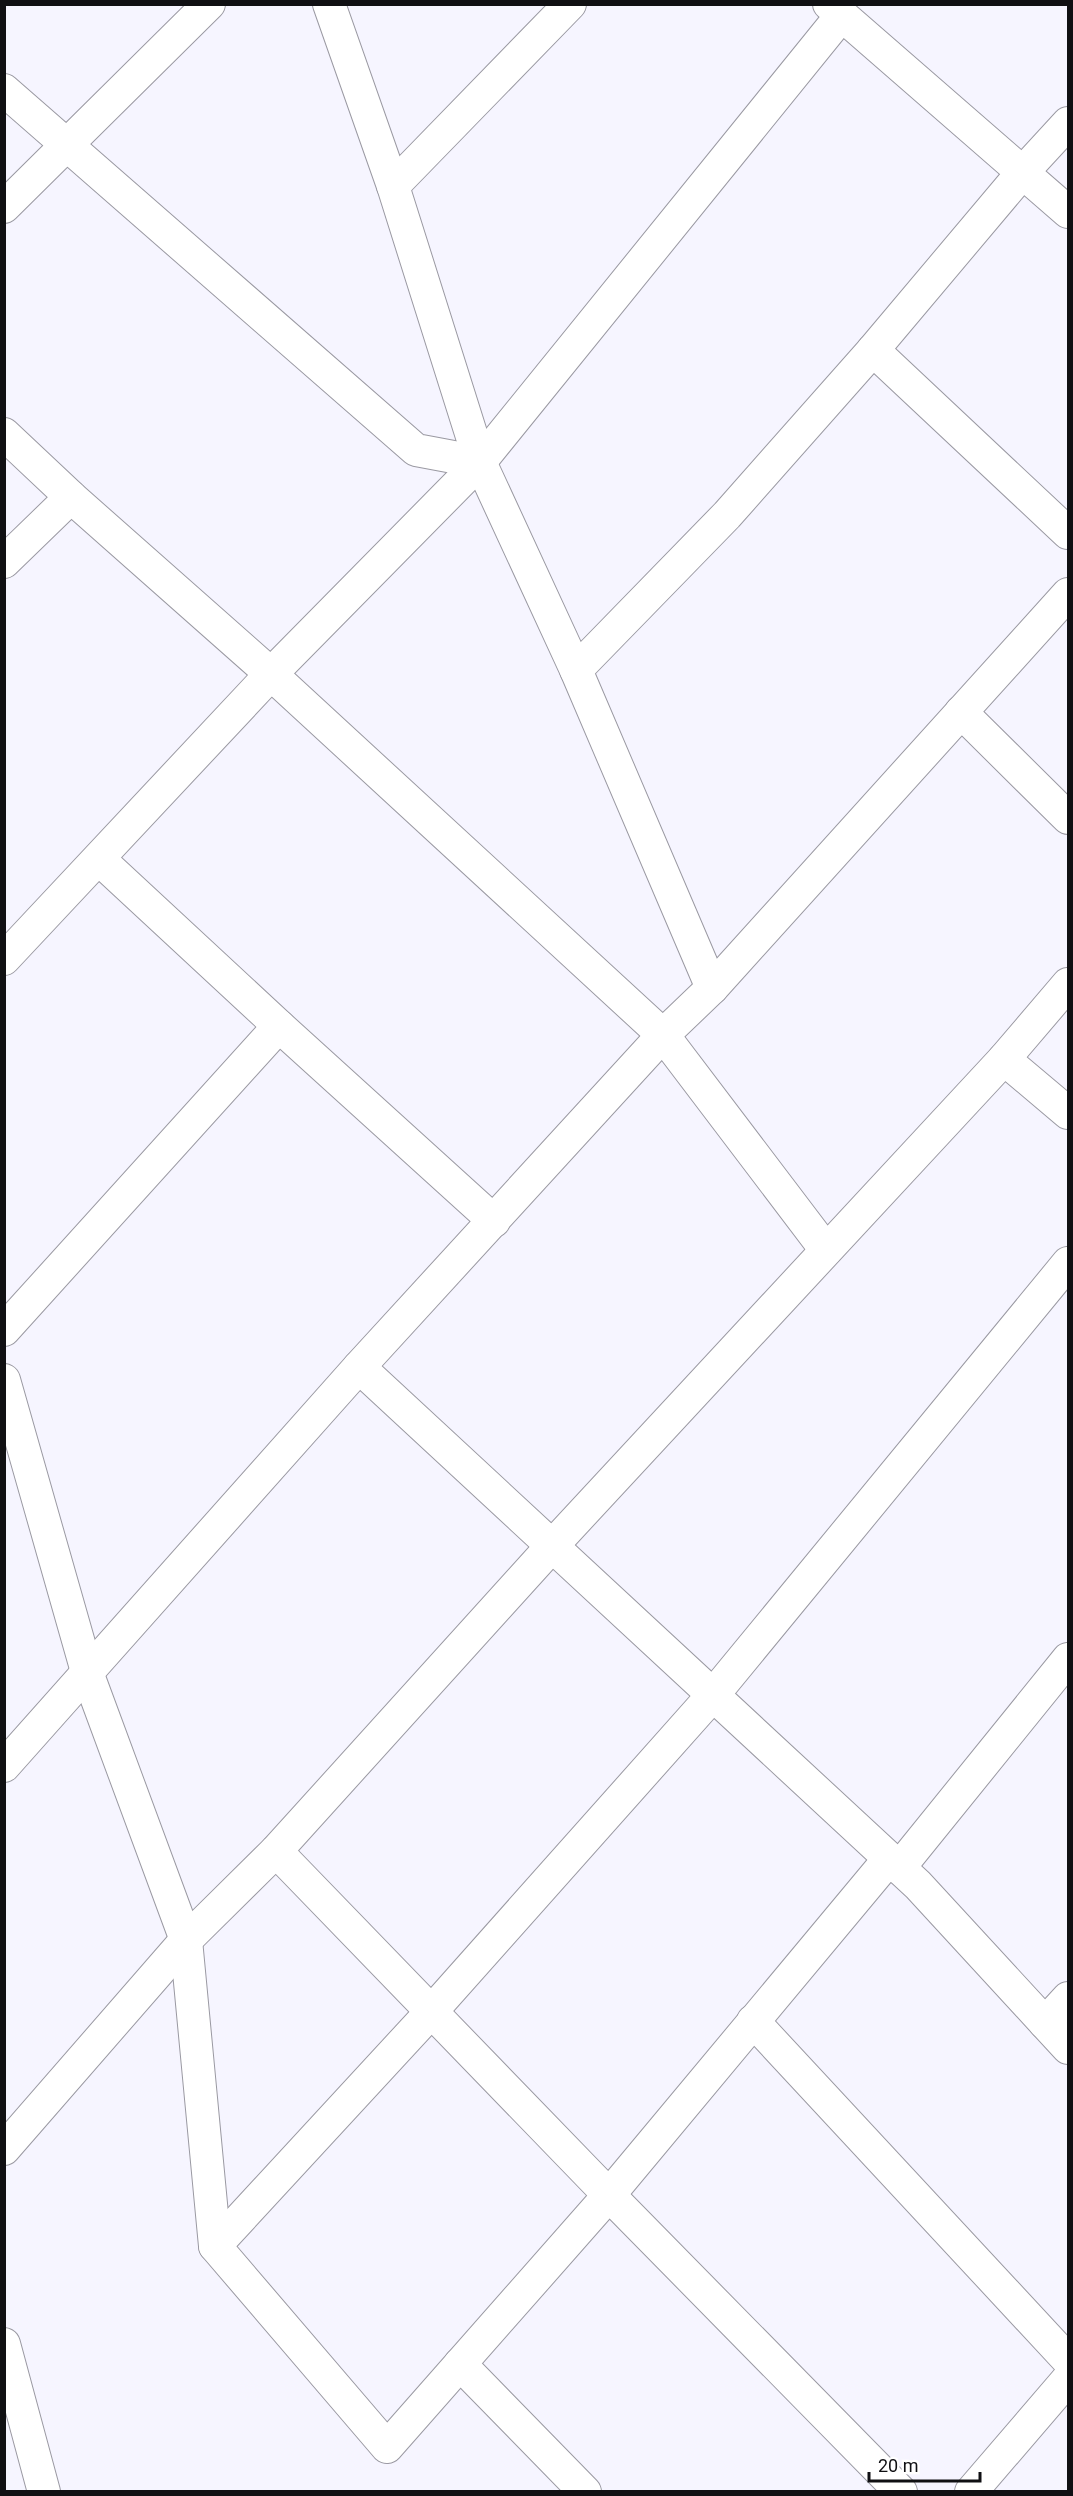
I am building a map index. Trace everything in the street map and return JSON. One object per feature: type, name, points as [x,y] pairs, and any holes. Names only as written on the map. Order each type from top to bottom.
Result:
[{"type":"street","points":[[4,207],[209,4]]},
{"type":"street","points":[[329,4],[393,186],[480,462],[576,670],[712,988]]},
{"type":"street","points":[[393,186],[570,4]]},
{"type":"street","points":[[4,959],[270,674],[480,462],[835,10],[1068,212]]},
{"type":"street","points":[[4,90],[416,450],[480,462]]},
{"type":"street","points":[[576,670],[727,515],[873,350],[1022,172],[1068,123]]},
{"type":"street","points":[[873,350],[1068,533]]},
{"type":"street","points":[[4,434],[71,497],[270,674],[663,1035],[826,1250]]},
{"type":"street","points":[[4,562],[71,497]]},
{"type":"street","points":[[4,1766],[88,1675],[359,1367],[663,1035],[712,988],[1068,594]]},
{"type":"street","points":[[961,712],[1068,818]]},
{"type":"street","points":[[99,859],[494,1221]]},
{"type":"street","points":[[4,2149],[186,1940],[276,1851],[552,1546],[1004,1059],[1068,984]]},
{"type":"street","points":[[4,1330],[279,1026]]},
{"type":"street","points":[[1004,1059],[1068,1113]]},
{"type":"street","points":[[215,2246],[431,2012],[713,1695],[1068,1263]]},
{"type":"street","points":[[359,1367],[894,1864],[1068,2048]]},
{"type":"street","points":[[4,1380],[88,1675],[186,1940],[215,2246],[387,2447],[609,2195],[753,2021],[894,1864],[1068,1659]]},
{"type":"street","points":[[276,1851],[901,2492]]},
{"type":"street","points":[[1046,2023],[1068,1998]]},
{"type":"street","points":[[753,2021],[1068,2360]]},
{"type":"street","points":[[4,2344],[44,2492]]},
{"type":"street","points":[[460,2364],[585,2492]]},
{"type":"street","points":[[971,2492],[1068,2379]]}]
